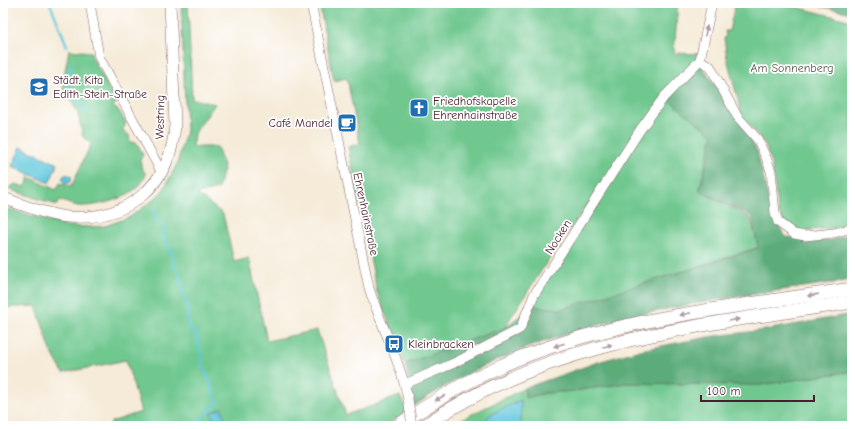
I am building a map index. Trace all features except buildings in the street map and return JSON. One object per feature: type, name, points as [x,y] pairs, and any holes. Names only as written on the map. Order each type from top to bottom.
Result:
[{"type":"highway","points":[[398,426],[435,401],[497,368],[579,338],[636,323],[698,312],[852,289]]},
{"type":"highway","points":[[424,426],[468,399],[504,381],[581,353],[641,337],[702,325],[852,302]]},
{"type":"main road","name":"Westring","points":[[3,198],[67,216],[102,215],[123,208],[137,200],[148,191],[162,174],[168,161],[174,141],[176,125],[170,3]]},
{"type":"street","points":[[90,3],[98,57],[162,174]]},
{"type":"street","name":"Ehrenhainstraße","points":[[311,3],[369,288],[405,384],[412,426]]},
{"type":"street","points":[[712,3],[700,60],[710,66],[737,116],[758,140],[768,160],[772,180],[775,213],[778,222],[794,234],[805,236],[834,233],[852,228]]},
{"type":"street","name":"Nocken","points":[[405,384],[454,363],[520,330],[534,295],[640,130],[664,97],[700,60]]},
{"type":"green space","points":[[181,3],[188,3],[192,99],[215,104],[194,134],[192,147],[217,147],[224,168],[218,189],[197,194],[223,214],[234,262],[249,258],[267,341],[317,330],[346,415],[400,396],[407,412],[385,426],[111,426],[111,422],[141,412],[126,360],[63,373],[51,351],[36,306],[3,308],[3,207],[66,226],[105,226],[130,217],[153,200],[163,190],[177,164],[186,131]]},
{"type":"green space","points":[[319,3],[678,3],[674,53],[700,54],[556,248],[504,328],[405,364],[377,292],[348,147],[360,144],[347,78],[334,81]]},
{"type":"green space","name":"Am Sonnenberg","points":[[734,3],[780,3],[852,21],[852,223],[835,228],[797,231],[783,221],[778,210],[772,166],[765,144],[739,113],[741,112],[727,58],[724,38],[726,37],[725,31],[729,31],[735,5]]},
{"type":"green space","points":[[805,3],[852,3],[852,13]]},
{"type":"green space","points":[[69,50],[91,52],[92,57],[117,103],[112,106],[119,111],[126,123],[122,131],[129,135],[130,142],[137,143],[143,155],[140,160],[142,169],[146,174],[143,181],[137,188],[120,198],[100,204],[80,206],[59,200],[57,205],[8,189],[15,184],[24,187],[27,184],[29,177],[56,190],[60,183],[71,187],[91,144],[83,137],[77,110],[64,92],[63,81]]},
{"type":"green space","points":[[700,63],[738,118],[757,151],[772,215],[786,237],[828,241],[852,233],[852,280],[682,306],[625,318],[570,333],[515,352],[463,376],[414,406],[405,364],[504,328],[533,306],[561,309],[758,248],[752,216],[700,191],[713,135],[666,98]]},
{"type":"green space","points":[[666,97],[713,135],[699,191],[750,217],[759,247],[561,310],[531,306]]},
{"type":"green space","points":[[852,314],[852,371],[760,385],[626,383],[574,391],[546,393],[525,398],[525,388],[598,362],[640,350],[714,336],[766,330]]},
{"type":"green space","points":[[852,371],[852,426],[448,426],[525,388],[525,397],[626,383],[760,385]]},
{"type":"water","points":[[21,147],[58,164],[49,183],[12,166]]},
{"type":"water","points":[[65,175],[69,175],[71,179],[69,183],[65,183],[63,181],[63,177]]},
{"type":"water","points":[[521,400],[521,426],[486,426],[487,418],[490,415]]},
{"type":"water","points":[[221,408],[228,425],[226,426],[217,426],[211,413]]},
{"type":"waterway","points":[[50,3],[67,46]]},
{"type":"waterway","points":[[68,79],[71,64]]},
{"type":"waterway","points":[[69,86],[88,113]]},
{"type":"waterway","points":[[154,209],[156,221],[165,226],[162,236],[173,255],[172,262],[179,275],[181,286],[187,302],[189,330],[195,331],[196,333],[203,366],[218,403],[205,414],[195,426]]},
{"type":"place","name":"Städt. Kita Edith-Stein-Straße","points":[[39,87]]},
{"type":"place","name":"Friedhofskapelle Ehrenhainstraße","points":[[419,108]]},
{"type":"place","name":"Café Mandel","points":[[347,123]]},
{"type":"place","name":"Kleinbracken","points":[[394,344]]}]
